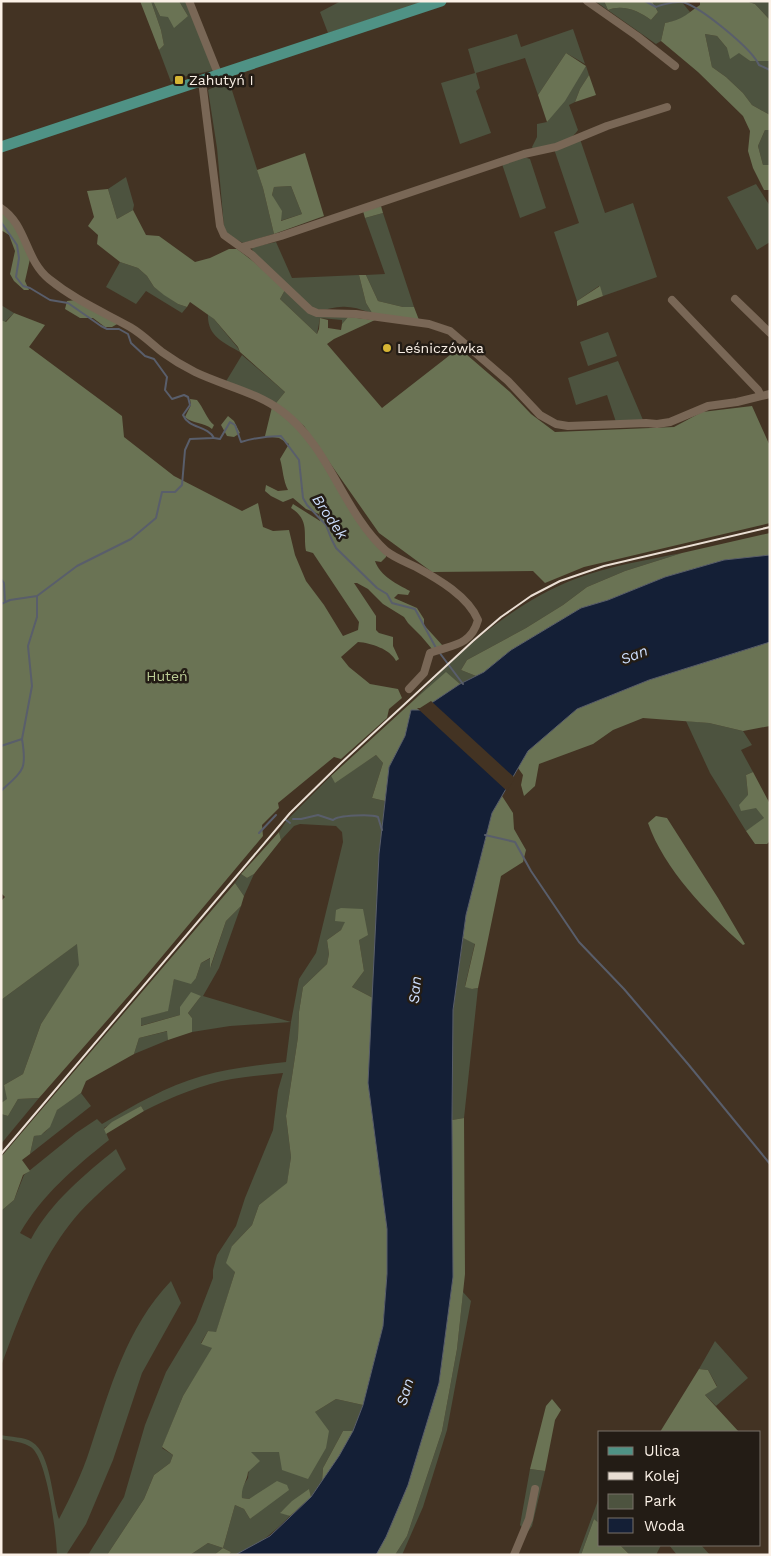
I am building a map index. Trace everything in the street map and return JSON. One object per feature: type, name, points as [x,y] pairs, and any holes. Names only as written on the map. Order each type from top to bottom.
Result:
[{"type":"main road","points":[[1,147],[441,1]]},
{"type":"street","points":[[190,1],[219,76]]},
{"type":"street","points":[[587,1],[637,36],[675,66]]},
{"type":"street","points":[[202,81],[220,226],[224,236],[242,247],[264,265],[310,310],[317,313],[356,314],[429,324],[450,331],[508,381],[540,415],[556,424],[576,426],[657,424],[675,420],[708,406],[770,394]]},
{"type":"street","points":[[242,247],[281,236],[524,154],[556,146],[599,129],[667,107]]},
{"type":"street","points":[[1,208],[15,220],[22,231],[38,268],[58,286],[103,314],[130,327],[178,363],[212,381],[251,393],[284,412],[298,425],[318,450],[370,534],[392,556],[429,574],[468,603],[478,620],[475,630],[459,644],[430,653],[424,673],[418,682],[409,689]]},
{"type":"street","points":[[735,299],[770,333]]},
{"type":"street","points":[[672,300],[758,390],[761,396]]},
{"type":"street","points":[[514,1555],[529,1519],[535,1489]]},
{"type":"green space","points":[[140,1],[151,1],[164,45],[159,50]]},
{"type":"green space","points":[[151,1],[153,1],[160,16],[188,16],[179,1],[186,1],[214,70],[183,77],[171,82],[159,50],[164,45]]},
{"type":"green space","points":[[153,1],[179,1],[188,16],[174,28],[168,17],[160,16]]},
{"type":"green space","points":[[341,1],[426,1],[328,33],[320,12]]},
{"type":"green space","points":[[595,1],[604,1],[608,10],[614,8],[631,9],[651,20],[658,12],[652,1],[681,1],[690,12],[681,20],[665,23],[661,41],[656,44]]},
{"type":"green space","points":[[604,1],[652,1],[658,12],[651,20],[631,9],[614,8],[608,10]]},
{"type":"green space","points":[[700,1],[746,1],[755,4],[770,20],[769,61],[750,61],[739,53],[730,59],[727,48],[717,36],[705,34],[712,67],[743,93],[752,105],[770,115],[770,130],[765,130],[758,146],[763,165],[770,165],[770,190],[764,190],[753,168],[748,151],[750,131],[743,116],[698,72],[661,41],[665,23],[684,16],[700,5]]},
{"type":"green space","points":[[746,1],[770,1],[770,20],[755,4]]},
{"type":"green space","points":[[573,29],[585,64],[566,53],[538,95],[525,58],[476,73],[480,88],[476,91],[491,133],[460,144],[441,83],[475,73],[468,49],[517,34],[521,47]]},
{"type":"green space","points":[[705,34],[717,36],[727,48],[739,52],[750,61],[770,61],[770,115],[752,105],[743,93],[712,67]]},
{"type":"green space","points":[[566,53],[586,66],[565,101],[547,122],[538,95]]},
{"type":"green space","points":[[586,66],[589,75],[580,89],[575,102],[569,105],[578,130],[564,141],[533,149],[532,147],[537,137],[537,124],[547,122]]},
{"type":"green space","points":[[589,75],[596,95],[575,102],[580,89]]},
{"type":"green space","points":[[230,84],[263,188],[274,234],[243,243],[228,235],[224,227],[217,148],[208,90]]},
{"type":"green space","points":[[765,130],[770,130],[770,165],[763,165],[758,146]]},
{"type":"green space","points":[[580,139],[605,213],[633,203],[657,277],[603,296],[599,286],[577,301],[554,232],[579,223],[554,149]]},
{"type":"green space","points":[[305,153],[324,216],[274,234],[257,170]],"holes":[[[291,186],[302,214],[281,221],[282,211],[272,195],[274,187]]]},
{"type":"green space","points":[[524,157],[530,159],[546,208],[520,218],[502,164]]},
{"type":"green space","points":[[126,177],[134,205],[133,210],[117,219],[108,189]]},
{"type":"green space","points":[[756,184],[770,206],[770,242],[757,250],[727,197]]},
{"type":"green space","points":[[291,186],[302,214],[280,221],[272,195],[274,187]]},
{"type":"green space","points":[[108,189],[117,219],[133,210],[146,235],[159,236],[195,262],[210,258],[229,249],[237,249],[285,290],[280,299],[317,334],[320,318],[328,320],[328,328],[341,330],[342,324],[348,317],[375,320],[327,344],[382,408],[459,348],[510,392],[531,414],[555,432],[674,427],[702,412],[752,406],[770,446],[770,523],[584,567],[545,583],[533,571],[432,572],[379,533],[304,426],[276,403],[285,392],[240,352],[238,347],[214,319],[190,302],[187,307],[178,304],[154,287],[147,276],[138,268],[120,262],[97,244],[98,235],[88,226],[94,217],[87,191]]},
{"type":"green space","points":[[381,206],[383,213],[365,218],[363,211]]},
{"type":"green space","points":[[1,210],[12,220],[30,259],[25,281],[29,290],[24,290],[14,281],[10,274],[15,251],[9,235],[1,230]]},
{"type":"green space","points":[[383,213],[414,307],[403,307],[378,301],[366,275],[385,274],[365,218]]},
{"type":"green space","points":[[276,242],[292,278],[359,275],[366,303],[372,313],[343,307],[322,310],[314,309],[254,254],[253,247]]},
{"type":"green space","points":[[120,262],[138,268],[147,276],[154,287],[178,304],[187,307],[182,313],[146,291],[136,304],[106,287]]},
{"type":"green space","points":[[359,275],[366,275],[378,301],[403,307],[414,307],[419,320],[372,313],[366,303]]},
{"type":"green space","points":[[600,286],[603,296],[577,306],[577,301]]},
{"type":"green space","points":[[285,290],[310,312],[348,317],[342,324],[342,320],[320,318],[317,334],[280,299]]},
{"type":"green space","points":[[76,300],[119,323],[112,327],[105,327],[93,318],[80,318],[65,309],[67,301]]},
{"type":"green space","points":[[1,305],[14,313],[5,322],[1,320]]},
{"type":"green space","name":"Huteń","points":[[14,313],[45,325],[29,347],[122,416],[124,437],[174,476],[242,511],[258,503],[263,527],[273,531],[289,530],[295,555],[306,581],[324,605],[343,636],[358,630],[359,622],[313,553],[306,551],[303,522],[301,517],[291,508],[293,504],[320,521],[319,514],[306,509],[293,498],[283,502],[265,491],[266,485],[278,491],[288,490],[280,459],[289,444],[279,438],[265,436],[272,407],[292,422],[307,440],[386,552],[386,557],[381,562],[375,561],[377,566],[390,579],[410,591],[408,595],[398,594],[394,598],[417,608],[424,619],[424,625],[443,646],[432,649],[404,617],[383,604],[368,589],[354,583],[376,616],[376,630],[379,633],[393,637],[393,646],[399,659],[396,661],[380,647],[358,642],[341,657],[349,667],[370,684],[398,689],[402,698],[389,709],[387,718],[341,759],[334,757],[278,803],[279,808],[262,825],[263,836],[139,984],[39,1098],[18,1099],[8,1116],[1,1114],[1,1103],[7,1099],[4,1085],[23,1074],[41,1024],[79,965],[77,944],[1,1000],[1,901],[5,897],[1,893],[1,320],[6,322]]},
{"type":"green space","points":[[208,314],[240,352],[217,338],[210,328]]},
{"type":"green space","points":[[608,332],[617,356],[588,366],[580,342]]},
{"type":"green space","points":[[242,355],[285,392],[276,403],[225,383]]},
{"type":"green space","points":[[618,361],[643,420],[616,422],[607,395],[576,405],[568,378]]},
{"type":"green space","points":[[190,399],[197,400],[214,425],[212,429],[185,417],[191,405]]},
{"type":"green space","points":[[228,416],[234,421],[240,433],[234,437],[227,436],[221,425]]},
{"type":"green space","points":[[770,533],[770,555],[724,560],[665,577],[608,600],[581,608],[511,650],[484,672],[476,676],[461,670],[467,660],[526,628],[563,605],[587,587],[625,571],[682,553]]},
{"type":"green space","points":[[682,553],[625,571],[587,587],[563,605],[526,628],[467,660],[461,670],[476,676],[460,684],[446,673],[414,700],[468,647],[488,630],[530,601],[552,589],[588,574]]},
{"type":"green space","points":[[770,642],[770,726],[743,731],[709,723],[643,718],[613,730],[593,744],[539,764],[535,786],[524,796],[521,785],[523,775],[518,768],[528,751],[577,709],[649,680]]},
{"type":"green space","points":[[446,672],[460,684],[421,711],[411,711],[405,736],[389,767],[385,801],[372,798],[383,763],[376,755],[335,783],[331,776]]},
{"type":"green space","points":[[686,721],[709,723],[743,731],[752,745],[741,750],[753,772],[746,775],[748,795],[765,819],[746,831],[710,773]]},
{"type":"green space","points":[[376,755],[383,763],[372,798],[385,801],[379,854],[373,998],[352,987],[364,971],[359,940],[346,922],[341,930],[327,940],[329,954],[327,964],[303,987],[298,1037],[286,1116],[291,1157],[287,1184],[259,1205],[252,1225],[232,1246],[235,1272],[216,1333],[208,1331],[201,1343],[213,1348],[183,1396],[162,1448],[173,1455],[170,1463],[154,1475],[144,1499],[107,1555],[88,1555],[124,1497],[145,1425],[166,1372],[196,1322],[213,1278],[217,1255],[236,1226],[245,1198],[273,1130],[278,1090],[283,1073],[238,1078],[210,1084],[176,1096],[144,1111],[141,1106],[104,1128],[109,1140],[60,1182],[38,1206],[20,1233],[31,1239],[58,1201],[80,1179],[116,1149],[126,1169],[80,1212],[51,1253],[23,1308],[1,1366],[1,1211],[14,1200],[24,1175],[76,1133],[97,1119],[102,1124],[163,1091],[202,1076],[233,1069],[286,1062],[299,979],[316,953],[343,842],[342,832],[336,826],[300,824],[294,826],[281,840],[279,832],[287,820],[331,776],[335,782]]},
{"type":"green space","points":[[753,772],[770,804],[770,841],[767,844],[755,844],[746,831],[764,818],[756,808],[741,811],[739,805],[748,795],[746,775]]},
{"type":"green space","points":[[502,796],[513,813],[514,829],[526,850],[523,862],[501,876],[478,988],[472,989],[465,987],[475,944],[463,938],[466,915],[492,813]]},
{"type":"green space","points":[[656,816],[667,818],[745,944],[743,945],[715,919],[676,873],[655,840],[648,823]]},
{"type":"green space","points":[[279,832],[281,840],[254,874],[247,878],[241,874]]},
{"type":"green space","points":[[241,874],[247,878],[254,874],[244,896],[235,883]]},
{"type":"green space","points":[[235,883],[244,896],[241,906],[226,921],[210,968],[210,958],[201,963],[196,978],[191,984],[174,979],[168,1011],[141,1018],[141,1026],[180,1015],[180,1007],[191,992],[201,996],[188,1013],[192,1018],[192,1032],[168,1040],[167,1031],[139,1038],[134,1054],[86,1081],[81,1093],[57,1110],[50,1127],[41,1135],[34,1136],[30,1154],[22,1160],[30,1171],[23,1175],[14,1200],[1,1211],[1,1157]]},
{"type":"green space","points":[[241,906],[219,968],[203,996],[291,1022],[230,1026],[192,1032],[192,1018],[188,1013],[201,996],[180,1015],[140,1026],[141,1017],[167,1011],[174,979],[196,978],[201,963],[211,958],[211,966],[226,921]]},
{"type":"green space","points":[[341,908],[363,909],[368,935],[359,940],[364,971],[352,987],[373,998],[368,1083],[387,1229],[387,1274],[383,1326],[363,1405],[336,1399],[315,1412],[329,1431],[326,1448],[308,1479],[282,1470],[279,1452],[251,1452],[260,1461],[248,1472],[242,1490],[242,1498],[249,1499],[277,1481],[287,1485],[289,1490],[250,1519],[244,1509],[235,1505],[223,1548],[208,1543],[190,1555],[107,1555],[144,1499],[154,1475],[170,1463],[173,1455],[162,1447],[183,1396],[212,1348],[201,1344],[208,1331],[216,1332],[235,1272],[226,1263],[232,1246],[252,1225],[259,1205],[287,1183],[291,1157],[286,1116],[298,1037],[303,987],[327,964],[329,954],[327,940],[341,930],[345,922],[335,921],[336,910]]},
{"type":"green space","points":[[463,938],[475,943],[465,986],[472,989],[478,988],[464,1118],[452,1120],[453,1010]]},
{"type":"green space","points":[[78,943],[80,965],[41,1024],[23,1074],[4,1085],[8,1099],[1,1103],[1,1000]]},
{"type":"green space","points":[[168,1031],[168,1040],[134,1054],[139,1038]]},
{"type":"green space","points":[[81,1093],[91,1106],[30,1154],[34,1136],[45,1132],[59,1108]]},
{"type":"green space","points":[[39,1098],[1,1144],[1,1114],[8,1116],[18,1099]]},
{"type":"green space","points":[[141,1106],[144,1111],[106,1134],[104,1129],[112,1122]]},
{"type":"green space","points":[[464,1118],[465,1274],[457,1349],[442,1431],[407,1536],[395,1555],[376,1555],[386,1537],[408,1485],[439,1383],[453,1277],[452,1120]]},
{"type":"green space","points":[[171,1281],[181,1303],[142,1373],[113,1460],[86,1524],[66,1555],[57,1555],[50,1500],[39,1459],[31,1447],[1,1439],[1,1435],[25,1439],[32,1442],[38,1448],[47,1466],[59,1519],[83,1467],[121,1360],[142,1319],[155,1299]]},
{"type":"green space","points":[[463,1292],[471,1301],[447,1430],[423,1507],[402,1555],[395,1555],[407,1536],[442,1431],[457,1349]]},
{"type":"green space","points":[[715,1341],[748,1378],[716,1406],[705,1395],[717,1386],[708,1370],[699,1369]]},
{"type":"green space","points":[[699,1369],[708,1370],[717,1387],[705,1395],[738,1431],[661,1431]]},
{"type":"green space","points":[[336,1399],[363,1405],[353,1431],[343,1431],[323,1468],[322,1481],[311,1497],[309,1490],[281,1512],[290,1516],[270,1534],[245,1551],[229,1555],[231,1552],[223,1548],[235,1505],[244,1509],[250,1519],[260,1511],[260,1493],[249,1499],[242,1498],[241,1489],[248,1478],[250,1452],[279,1452],[315,1412]]},
{"type":"green space","points":[[552,1399],[561,1410],[555,1420],[545,1471],[530,1469],[546,1406]]},
{"type":"green space","points":[[343,1431],[353,1431],[322,1481],[323,1468]]},
{"type":"green space","points":[[530,1469],[545,1471],[532,1526],[527,1533],[520,1525]]},
{"type":"green space","points":[[309,1489],[311,1497],[290,1516],[280,1513],[292,1501]]},
{"type":"green space","points":[[598,1500],[598,1522],[594,1519],[581,1555],[578,1555]]},
{"type":"green space","points":[[594,1519],[598,1522],[598,1546],[621,1546],[630,1555],[581,1555]]},
{"type":"green space","points":[[208,1543],[223,1548],[214,1555],[190,1555]]},
{"type":"green space","points":[[621,1546],[660,1546],[656,1555],[630,1555]]},
{"type":"green space","points":[[670,1546],[702,1546],[710,1555],[677,1555]]},
{"type":"green space","points":[[223,1548],[231,1552],[229,1555],[214,1555]]},
{"type":"water","name":"San","points":[[770,555],[770,642],[649,680],[577,709],[528,751],[492,813],[466,915],[453,1010],[453,1277],[439,1383],[408,1485],[386,1537],[376,1555],[235,1555],[270,1536],[311,1497],[339,1456],[353,1431],[363,1405],[383,1326],[387,1274],[387,1229],[368,1083],[379,854],[389,767],[405,736],[411,710],[421,710],[460,684],[484,672],[511,650],[581,608],[608,600],[665,577],[724,560]]},
{"type":"pier","points":[[431,701],[515,778],[507,791],[417,708]]},
{"type":"waterway","points":[[645,1],[656,7],[682,2],[701,11],[747,49],[759,65],[770,70]]},
{"type":"waterway","name":"Brodek","points":[[1,222],[17,245],[19,258],[16,277],[23,286],[50,300],[68,303],[107,329],[119,329],[128,334],[131,343],[145,356],[154,359],[167,377],[165,390],[172,399],[184,395],[188,397],[190,405],[183,415],[189,423],[207,431],[214,438],[220,439],[230,422],[235,425],[241,442],[281,436],[299,460],[303,498],[326,525],[336,548],[377,588],[387,594],[392,603],[415,609],[436,648]]},
{"type":"waterway","points":[[1,604],[10,600],[37,596],[77,566],[131,539],[156,518],[162,492],[175,492],[182,485],[185,450],[190,439],[213,438]]},
{"type":"waterway","points":[[1,579],[4,583],[5,602]]},
{"type":"waterway","points":[[1,746],[22,739],[32,686],[28,646],[37,617],[37,596]]},
{"type":"waterway","name":"Brodek","points":[[439,652],[463,684]]},
{"type":"waterway","points":[[2,790],[15,778],[24,763],[22,739]]},
{"type":"waterway","points":[[259,833],[276,815]]},
{"type":"waterway","points":[[293,819],[318,815],[333,820],[348,816],[375,816],[378,817],[382,830]]},
{"type":"waterway","points":[[286,820],[290,823]]},
{"type":"waterway","points":[[485,835],[515,842],[531,871],[579,942],[624,989],[770,1164]]},
{"type":"railway","points":[[1,1154],[290,813],[341,763],[501,617],[531,596],[560,581],[604,566],[770,527]]},
{"type":"place","name":"Zahutyń I","points":[[179,80]]},
{"type":"place","name":"Leśniczówka","points":[[387,348]]}]
